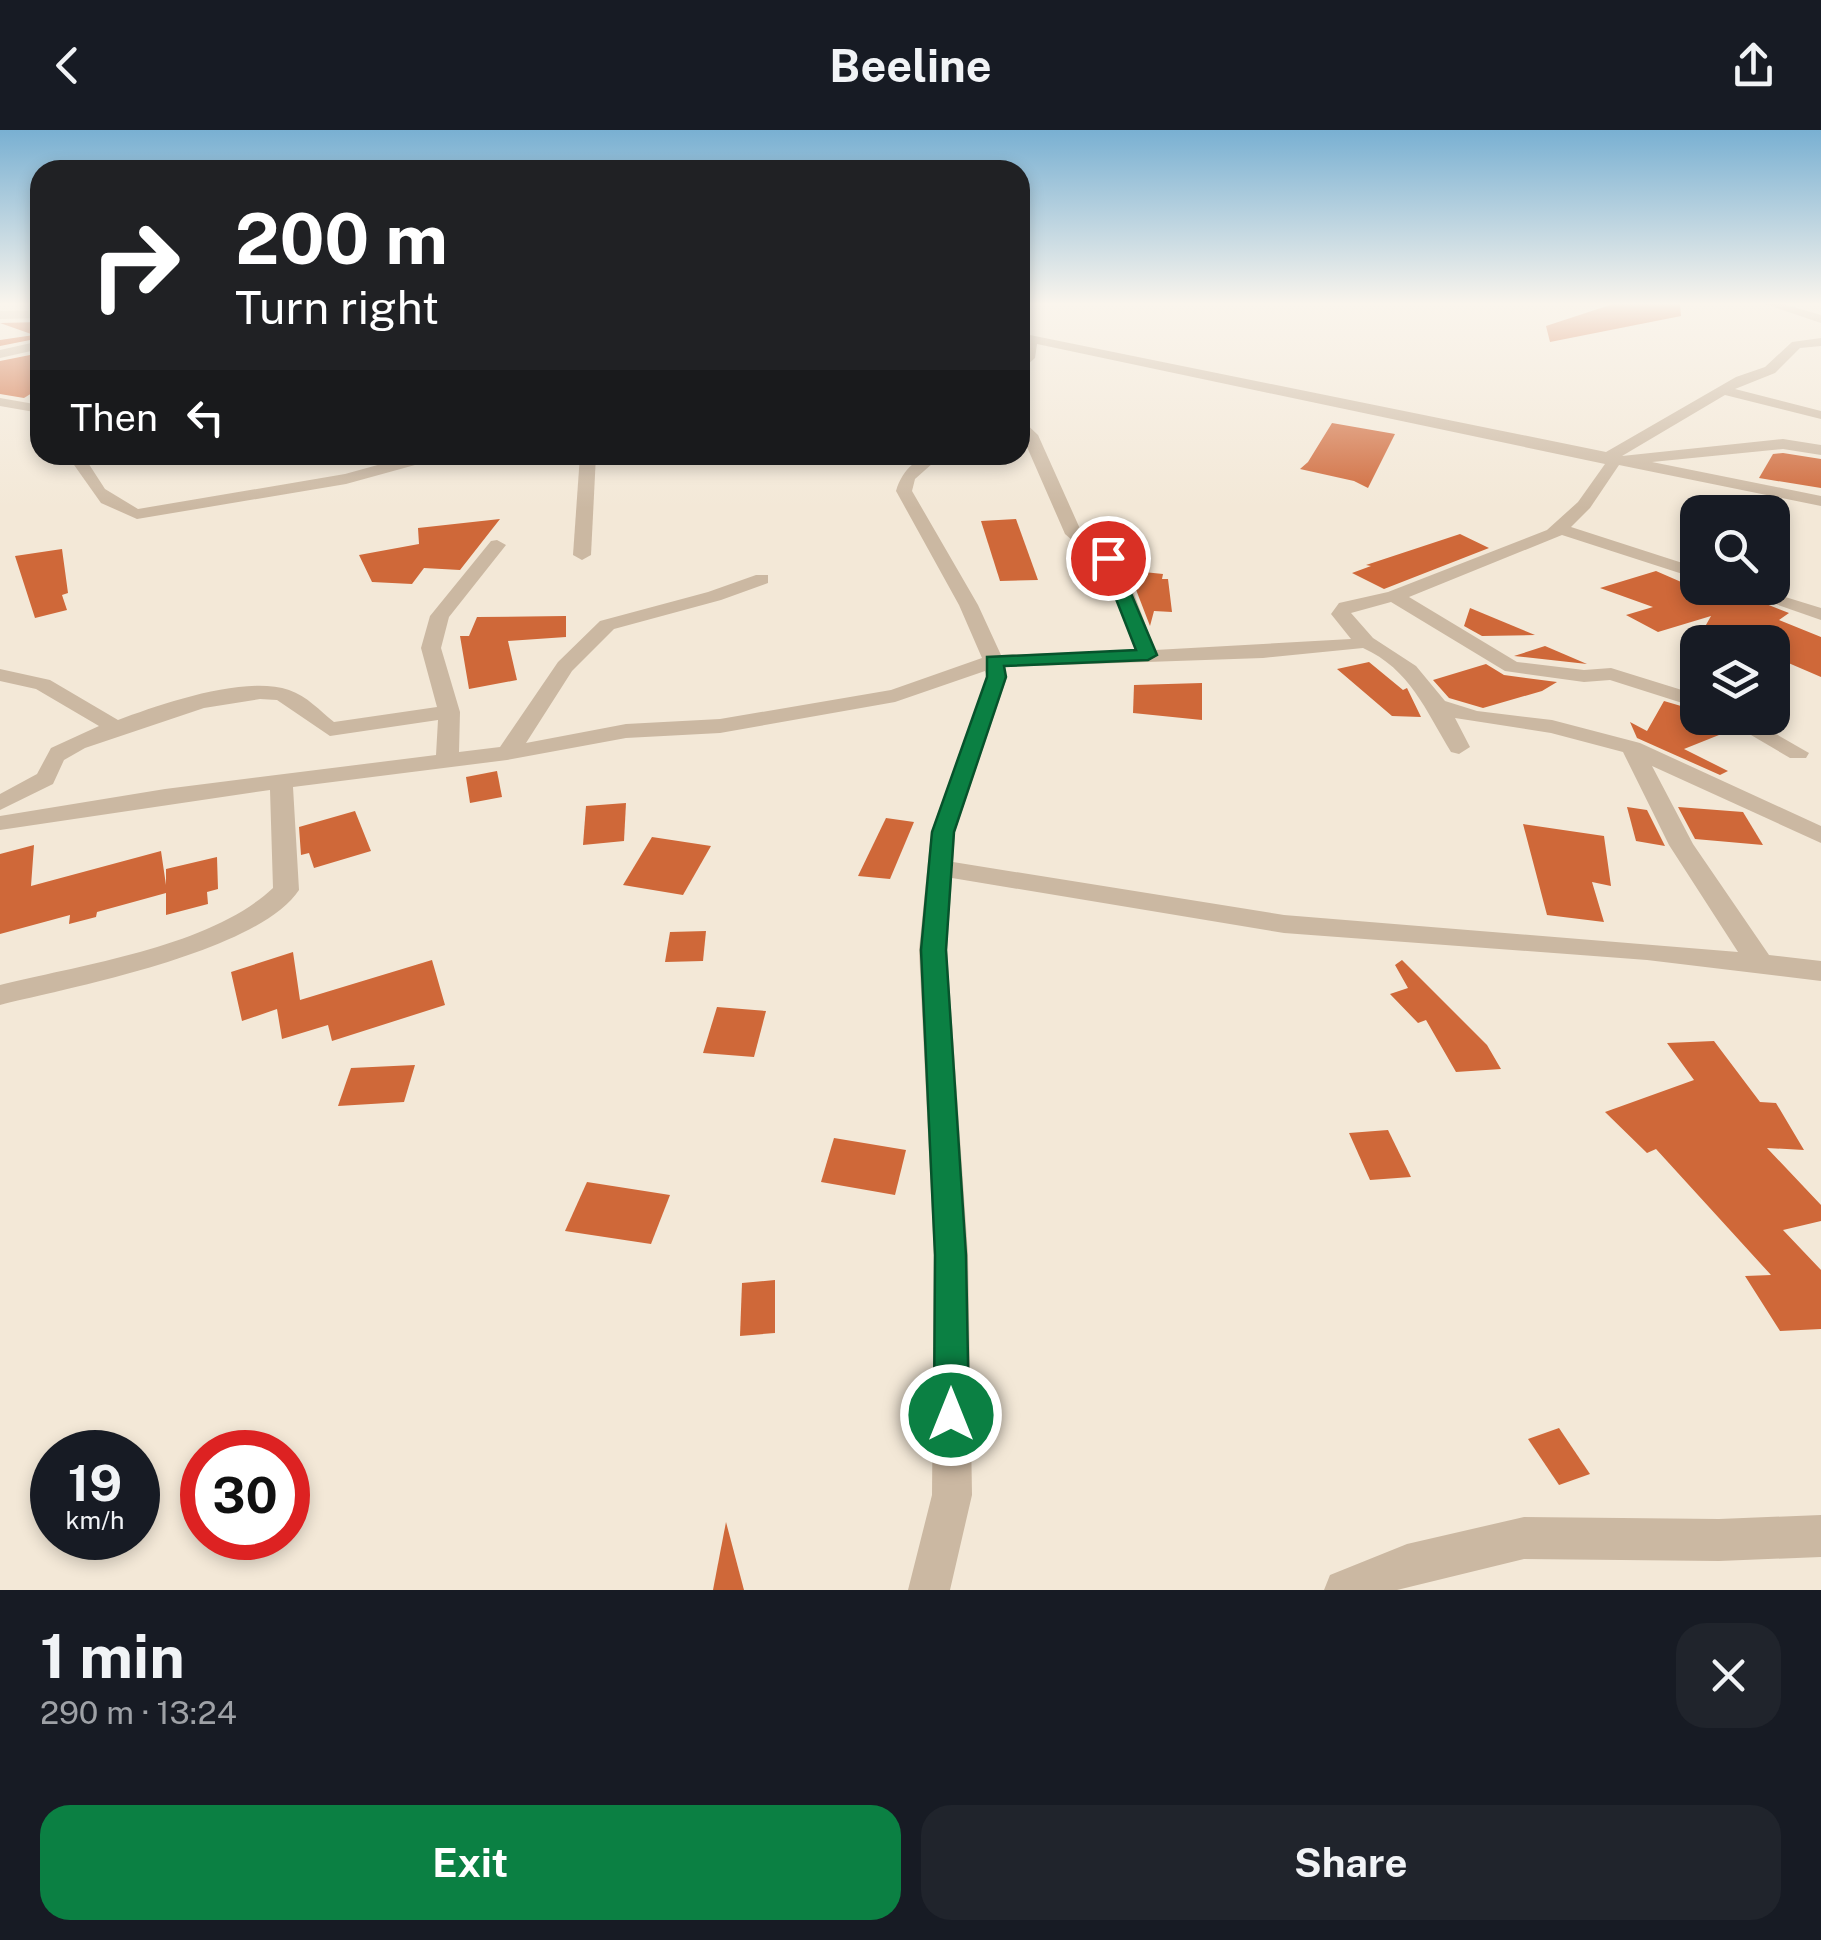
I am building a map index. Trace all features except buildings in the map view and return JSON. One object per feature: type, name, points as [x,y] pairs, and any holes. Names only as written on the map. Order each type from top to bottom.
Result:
[{"type":"street","points":[[1189,372],[1821,501]]},
{"type":"street","points":[[1363,641],[1364,636],[1341,610],[1394,596],[1560,530],[1609,460],[1741,380],[1764,372]]},
{"type":"street","points":[[1727,391],[1821,415]]},
{"type":"street","points":[[0,402],[30,406]]},
{"type":"street","points":[[1030,434],[1074,534],[1111,564],[1112,576],[1124,591],[1148,655]]},
{"type":"street","points":[[1609,460],[1783,444],[1821,450]]},
{"type":"street","points":[[81,465],[97,491],[118,509],[137,514],[316,486],[395,465]]},
{"type":"street","points":[[582,555],[587,465]]},
{"type":"street","points":[[922,465],[908,477],[904,491],[994,661],[997,677],[943,832],[933,950],[951,1255],[952,1495],[929,1590]]},
{"type":"street","points":[[1560,530],[1680,568]]},
{"type":"street","points":[[447,760],[448,712],[431,648],[440,616],[498,544]]},
{"type":"street","points":[[508,753],[548,687],[601,629],[620,620],[728,594],[762,579]]},
{"type":"street","points":[[1394,596],[1512,667],[1584,676],[1612,674],[1680,696]]},
{"type":"street","points":[[1790,604],[1821,614]]},
{"type":"street","points":[[0,823],[281,780],[508,753],[626,731],[720,726],[895,696],[994,661],[1263,652],[1363,641],[1396,658],[1441,708],[1459,746]]},
{"type":"street","points":[[0,675],[43,684],[118,728]]},
{"type":"street","points":[[0,804],[46,779],[56,755],[118,728],[192,704],[254,693],[279,694],[330,728],[448,712]]},
{"type":"street","points":[[1441,708],[1475,717],[1552,727],[1632,748],[1821,835]]},
{"type":"street","points":[[1766,735],[1798,752]]},
{"type":"street","points":[[1632,748],[1682,845],[1758,962]]},
{"type":"street","points":[[0,995],[144,958],[245,920],[278,903],[286,890],[281,780]]},
{"type":"street","points":[[940,868],[1284,924],[1821,970]]},
{"type":"street","points":[[1345,1590],[1407,1565],[1524,1538],[1719,1540],[1821,1536]]},
{"type":"route","points":[[951,1415],[951,1255],[933,950],[943,832],[997,677],[994,661],[1148,655],[1124,591],[1112,576],[1108,558]]}]
